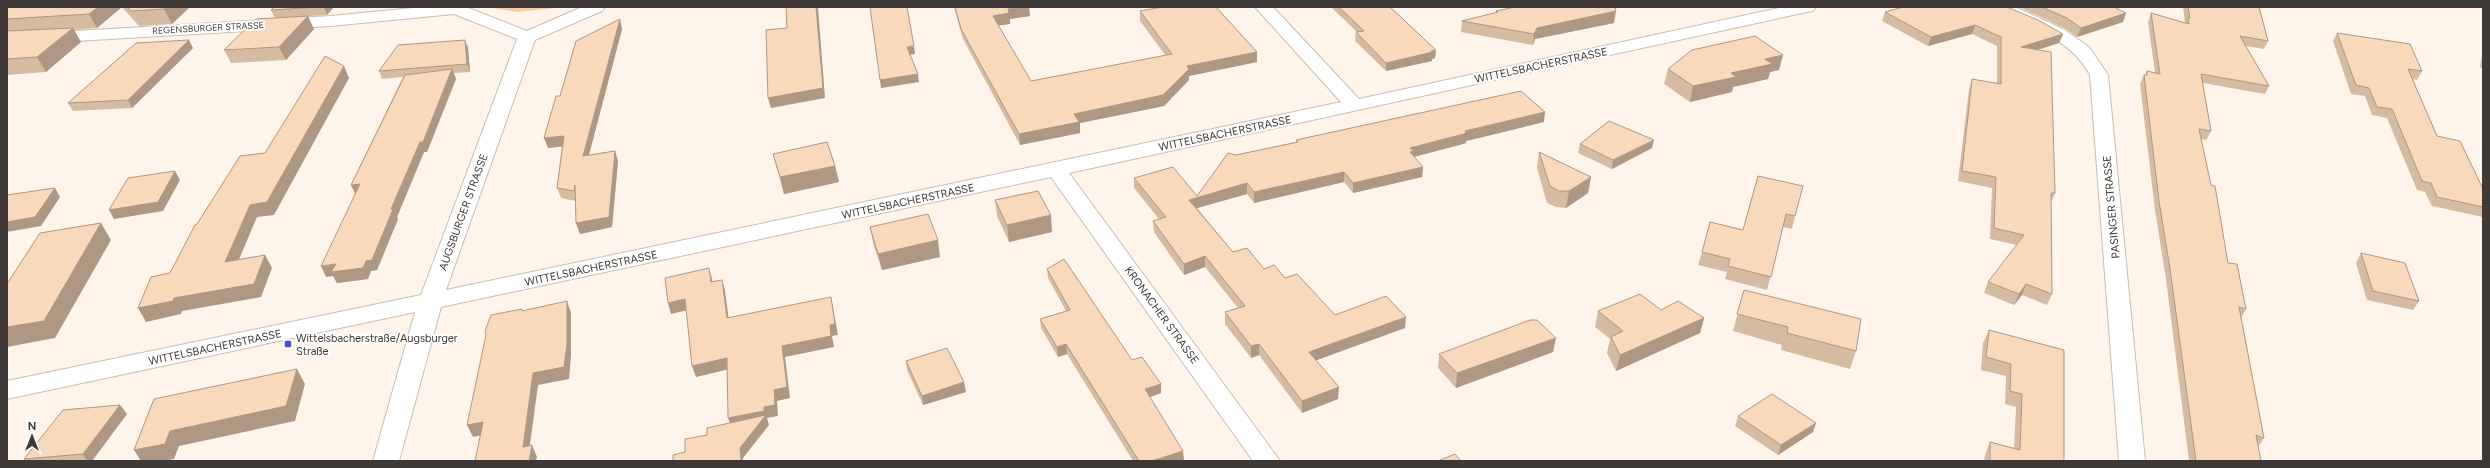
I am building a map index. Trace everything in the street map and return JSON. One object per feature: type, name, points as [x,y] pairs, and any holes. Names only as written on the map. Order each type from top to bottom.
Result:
[{"type":"street","points":[[456,8],[527,37],[596,7]]},
{"type":"street","points":[[1264,7],[1356,106]]},
{"type":"street","name":"WITTELSBACHERSTRASSE","points":[[7,390],[1056,170],[1807,7]]},
{"type":"street","name":"PASINGER STRASSE","points":[[2001,7],[2053,31],[2076,45],[2092,60],[2099,75],[2132,461]]},
{"type":"street","name":"REGENSBURGER STRASSE","points":[[7,40],[331,21],[456,8]]},
{"type":"street","name":"AUGSBURGER STRASSE","points":[[386,461],[424,320],[527,37]]},
{"type":"street","name":"KRONACHER STRASSE","points":[[1056,170],[1268,461]]},
{"type":"shaded area","points":[[486,7],[565,7],[517,12]]},
{"type":"building","points":[[7,7],[98,7],[89,14],[7,19]]},
{"type":"building","points":[[127,7],[167,7],[164,9],[131,11]]},
{"type":"building","points":[[274,7],[321,7],[271,10]]},
{"type":"building","points":[[786,7],[816,7],[823,88],[768,98],[766,30],[787,28]]},
{"type":"building","points":[[870,7],[907,7],[914,46],[907,47],[918,74],[880,80]]},
{"type":"building","points":[[955,7],[1023,7],[1008,9],[1009,13],[993,16],[1031,81],[1172,54],[1140,11],[1163,7],[1216,7],[1257,52],[1187,66],[1189,69],[1163,95],[1074,114],[1079,122],[1019,134],[961,29]]},
{"type":"building","points":[[1339,7],[1390,7],[1436,50],[1386,63],[1356,32],[1364,31]]},
{"type":"building","points":[[1515,7],[1615,7],[1616,11],[1537,28],[1534,34],[1462,21]]},
{"type":"building","points":[[1903,7],[2007,7],[2038,20],[2063,34],[2021,47],[2051,52],[2055,193],[2051,193],[2052,294],[2026,284],[2019,294],[1988,282],[2024,235],[1994,228],[1996,177],[1962,171],[1972,79],[2001,84],[2001,37],[1975,25],[1931,37],[1885,12]]},
{"type":"building","points":[[2042,7],[2114,7],[2126,13],[2081,28],[2067,18]]},
{"type":"building","points":[[2188,7],[2259,7],[2268,41],[2240,36],[2269,86],[2201,74],[2211,131],[2199,129],[2211,185],[2215,186],[2228,263],[2237,264],[2246,309],[2239,307],[2264,438],[2256,435],[2261,461],[2196,461],[2170,269],[2159,201],[2144,75],[2147,75],[2147,71],[2160,74],[2151,13],[2189,24],[2188,17],[2190,18]]},
{"type":"building","points":[[308,16],[279,47],[224,50],[256,19]]},
{"type":"building","points":[[620,19],[583,156],[615,151],[609,217],[576,223],[575,185],[574,191],[557,188],[564,136],[544,138],[556,96],[560,96],[576,41]]},
{"type":"building","points":[[73,28],[37,57],[7,59],[7,31]]},
{"type":"building","points":[[2337,33],[2410,44],[2422,71],[2408,69],[2437,136],[2460,141],[2483,189],[2483,207],[2437,197],[2431,183],[2422,181],[2392,109],[2377,107],[2369,88],[2356,85]]},
{"type":"building","points":[[1755,36],[1783,55],[1765,59],[1772,64],[1731,73],[1736,77],[1693,86],[1668,69],[1692,50]]},
{"type":"building","points":[[189,40],[128,100],[68,103],[136,43]]},
{"type":"building","points":[[465,40],[467,64],[379,71],[398,45]]},
{"type":"building","points":[[325,56],[344,66],[267,202],[250,205],[225,262],[265,255],[254,284],[174,298],[173,301],[138,308],[151,277],[170,273],[195,225],[240,156],[265,153]]},
{"type":"building","points":[[452,69],[423,142],[420,142],[391,209],[393,209],[372,260],[366,261],[363,268],[331,272],[336,264],[321,266],[360,184],[351,185],[405,75]]},
{"type":"building","points":[[1521,91],[1545,112],[1465,131],[1467,132],[1464,134],[1410,148],[1414,151],[1410,152],[1423,167],[1353,183],[1344,172],[1254,192],[1247,183],[1189,200],[1233,252],[1247,248],[1264,269],[1274,265],[1285,278],[1297,274],[1335,315],[1386,296],[1406,317],[1309,352],[1339,387],[1302,401],[1259,344],[1251,346],[1225,312],[1245,306],[1205,256],[1184,264],[1153,221],[1166,217],[1134,178],[1173,167],[1197,196],[1228,153],[1236,155],[1298,142],[1296,140]]},
{"type":"building","points":[[1609,121],[1654,140],[1613,160],[1580,144]]},
{"type":"building","points":[[827,142],[835,166],[780,177],[773,154]]},
{"type":"building","points":[[1539,152],[1591,177],[1569,191],[1559,191],[1550,186]]},
{"type":"building","points":[[175,171],[158,202],[109,210],[128,178]]},
{"type":"building","points":[[1758,176],[1803,186],[1795,216],[1786,214],[1771,277],[1728,266],[1730,259],[1702,252],[1710,222],[1743,230]]},
{"type":"building","points":[[55,188],[35,217],[7,222],[7,195]]},
{"type":"building","points":[[1038,191],[1051,215],[1007,225],[995,200]]},
{"type":"building","points":[[928,214],[938,240],[878,254],[870,227]]},
{"type":"building","points":[[101,223],[44,321],[7,327],[7,284],[40,233]]},
{"type":"building","points":[[2361,253],[2405,263],[2419,301],[2373,291]]},
{"type":"building","points":[[1064,259],[1132,360],[1142,357],[1161,384],[1145,389],[1183,451],[1152,461],[1139,461],[1066,344],[1057,347],[1040,319],[1070,310],[1047,269]]},
{"type":"building","points":[[709,268],[711,282],[722,280],[727,318],[831,297],[835,324],[830,325],[831,336],[782,346],[787,387],[774,390],[775,405],[764,407],[764,411],[728,418],[727,358],[692,366],[685,299],[668,303],[665,278]]},
{"type":"building","points":[[1744,290],[1861,319],[1856,351],[1787,333],[1788,327],[1737,314]]},
{"type":"building","points":[[1640,294],[1661,310],[1678,301],[1704,318],[1620,355],[1611,337],[1623,331],[1598,311]]},
{"type":"building","points":[[567,301],[567,344],[564,367],[533,373],[523,447],[532,445],[529,461],[475,461],[483,422],[467,425],[486,335],[485,331],[491,315],[522,309],[522,311]]},
{"type":"building","points":[[1530,320],[1537,320],[1556,338],[1457,373],[1439,354]]},
{"type":"building","points":[[1989,330],[2064,350],[2064,461],[1990,461],[1990,442],[2020,450],[2022,394],[2010,391],[2011,364],[1986,357]]},
{"type":"building","points":[[947,348],[964,382],[922,396],[906,361]]},
{"type":"building","points":[[297,369],[286,406],[170,431],[165,444],[134,450],[154,399]]},
{"type":"building","points":[[1772,394],[1816,423],[1781,445],[1738,416]]},
{"type":"building","points":[[120,405],[83,454],[24,459],[63,410]]},
{"type":"building","points":[[766,415],[740,448],[741,461],[673,461],[673,455],[685,452],[685,439],[707,435],[707,428]]},
{"type":"building","points":[[1455,454],[1461,461],[1438,461]]},
{"type":"place","name":"Wittelsbacherstraße/Augsburger Straße","points":[[288,344]]}]
